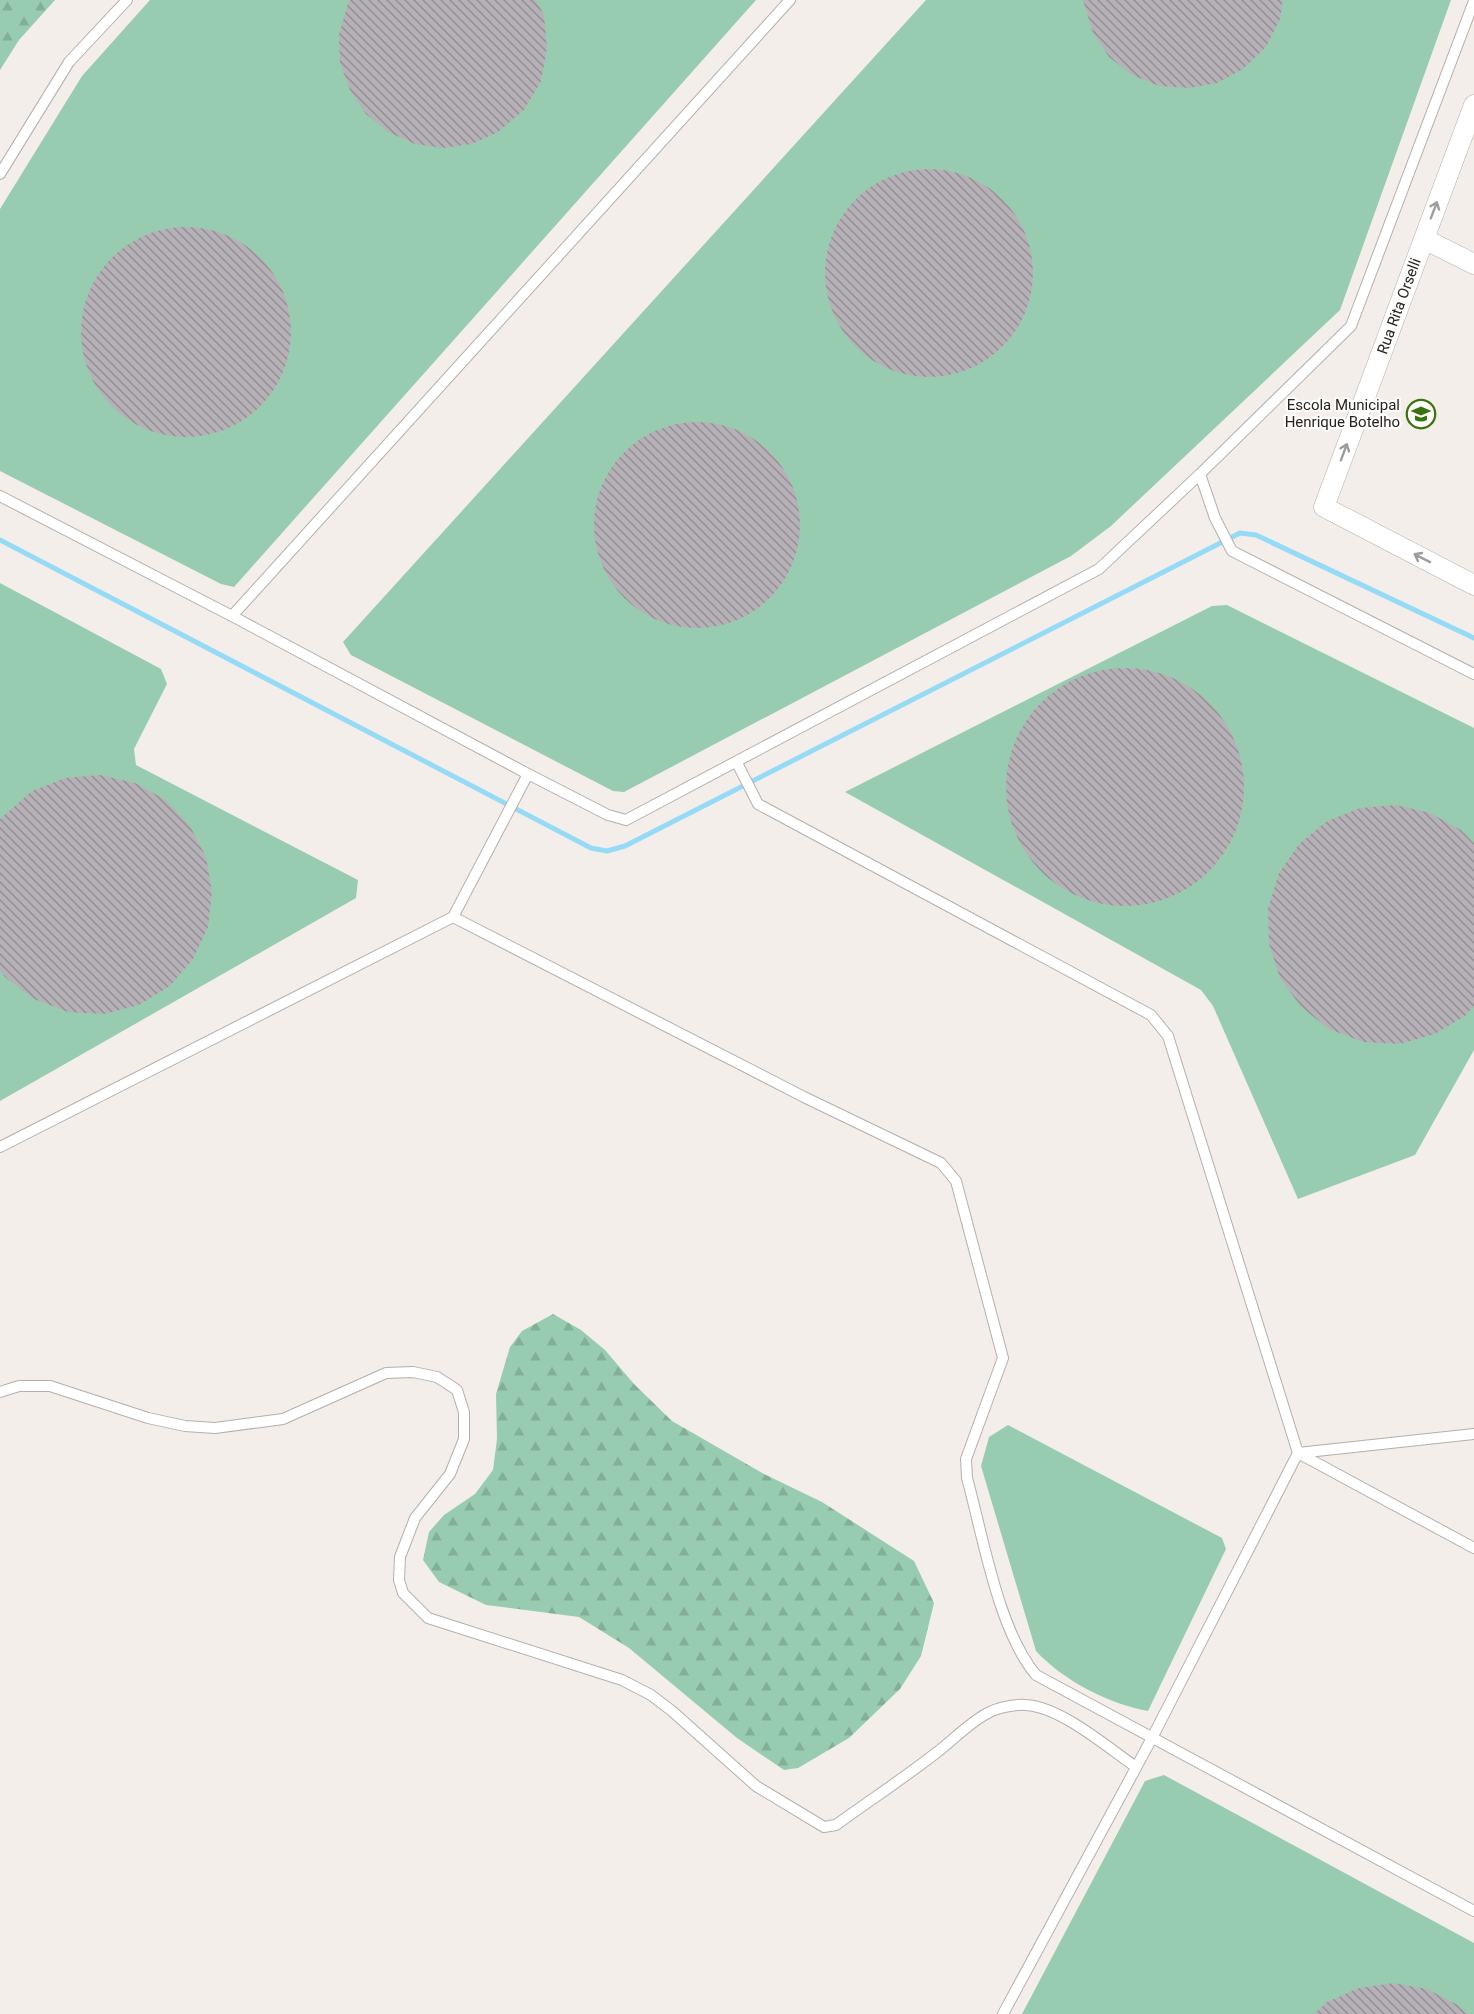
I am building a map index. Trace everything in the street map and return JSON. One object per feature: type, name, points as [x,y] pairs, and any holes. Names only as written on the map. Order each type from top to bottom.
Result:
[{"type":"street","name":"Rua Rita Orselli","points":[[1474,105],[1324,507],[1474,585]]},
{"type":"street","points":[[1424,239],[1474,264]]},
{"type":"lane","points":[[0,174],[69,62],[126,0]]},
{"type":"lane","points":[[232,616],[790,0]]},
{"type":"lane","points":[[0,496],[232,616],[528,774],[608,815],[626,820],[737,763],[1099,568],[1200,474],[1351,326],[1474,1]]},
{"type":"lane","points":[[1200,474],[1215,518],[1232,551],[1474,674]]},
{"type":"lane","points":[[737,763],[759,804],[1151,1015],[1168,1036],[1298,1453],[1474,1548]]},
{"type":"lane","points":[[0,1147],[453,917],[528,774]]},
{"type":"lane","points":[[453,917],[804,1096],[941,1162],[956,1181],[1003,1358],[966,1459],[967,1478],[1008,1629],[1024,1660],[1036,1675],[1474,1911]]},
{"type":"lane","points":[[0,1392],[19,1386],[50,1386],[148,1418],[185,1426],[214,1428],[283,1419],[386,1373],[413,1372],[437,1377],[457,1390],[464,1412],[464,1439],[450,1474],[415,1518],[400,1557],[399,1580],[412,1604],[428,1618],[622,1680],[651,1695],[756,1786],[824,1827],[836,1825],[938,1752],[988,1712],[1005,1707],[1025,1704],[1044,1709],[1079,1728],[1136,1767]]},
{"type":"lane","points":[[1298,1453],[1474,1434]]},
{"type":"lane","points":[[1003,2014],[1152,1738],[1298,1453]]},
{"type":"green space","points":[[0,0],[55,0],[19,40],[0,70]]},
{"type":"green space","points":[[150,0],[756,0],[234,587],[221,584],[0,471],[0,209],[82,76]]},
{"type":"green space","points":[[926,0],[1451,0],[1340,310],[1111,526],[1071,556],[624,792],[613,791],[351,655],[343,642]]},
{"type":"green space","points":[[0,583],[161,669],[167,684],[134,749],[136,765],[358,880],[356,898],[0,1101]]},
{"type":"green space","points":[[1227,605],[1474,728],[1474,1050],[1415,1155],[1298,1199],[1213,1006],[1201,990],[845,792],[1212,606]]},
{"type":"green space","points":[[553,1314],[581,1330],[605,1350],[634,1384],[672,1421],[764,1474],[822,1502],[914,1561],[934,1603],[921,1656],[900,1689],[849,1738],[798,1768],[784,1770],[737,1738],[629,1648],[579,1617],[486,1605],[439,1582],[423,1560],[429,1532],[444,1515],[475,1494],[493,1470],[497,1439],[496,1394],[510,1347],[522,1331]]},
{"type":"green space","points":[[1008,1425],[1222,1538],[1226,1549],[1148,1711],[1117,1703],[1087,1689],[1059,1672],[1036,1651],[981,1466],[989,1437]]},
{"type":"green space","points":[[1164,1775],[1474,1943],[1474,2014],[1022,2014],[1145,1781]]},
{"type":"building","points":[[349,0],[536,0],[544,15],[547,48],[541,81],[524,110],[498,132],[472,144],[443,148],[415,144],[388,132],[366,114],[350,90],[340,63],[339,35]]},
{"type":"building","points":[[1083,0],[1283,0],[1280,19],[1266,47],[1243,69],[1217,83],[1189,88],[1159,86],[1132,75],[1109,57],[1093,33]]},
{"type":"building","points":[[919,169],[939,169],[959,173],[978,181],[1003,199],[1016,215],[1025,233],[1033,263],[1029,303],[1025,313],[1016,331],[1003,347],[987,360],[959,373],[939,377],[919,377],[899,373],[880,365],[855,347],[842,331],[829,303],[825,283],[825,263],[829,243],[837,224],[855,199],[871,186],[899,173]]},
{"type":"building","points":[[186,227],[206,229],[226,235],[244,245],[260,258],[273,274],[283,292],[289,312],[291,332],[289,352],[283,372],[273,390],[260,406],[244,419],[226,429],[206,435],[186,437],[166,435],[146,429],[128,419],[112,406],[99,390],[89,372],[83,352],[81,332],[83,312],[89,292],[99,274],[112,258],[128,245],[146,235],[166,229]]},
{"type":"building","points":[[697,422],[727,426],[746,434],[770,452],[788,476],[796,495],[800,525],[796,555],[788,574],[770,598],[746,616],[727,624],[697,628],[667,624],[648,616],[624,598],[606,574],[598,555],[594,525],[598,495],[606,476],[624,452],[648,434],[667,426]]},
{"type":"building","points":[[1125,668],[1148,670],[1171,677],[1201,695],[1217,711],[1230,731],[1239,752],[1244,787],[1242,810],[1235,833],[1217,863],[1201,879],[1181,892],[1160,901],[1125,906],[1102,904],[1079,897],[1049,879],[1033,863],[1020,843],[1011,822],[1006,787],[1008,764],[1015,741],[1033,711],[1049,695],[1069,682],[1090,673]]},
{"type":"building","points":[[100,775],[135,783],[166,800],[190,826],[206,857],[212,892],[208,927],[193,959],[170,986],[139,1005],[104,1014],[68,1012],[34,999],[5,977],[0,970],[0,819],[32,791],[65,778]]},
{"type":"building","points":[[1396,805],[1430,813],[1461,830],[1474,843],[1474,1006],[1465,1016],[1435,1034],[1400,1044],[1363,1042],[1329,1029],[1301,1007],[1280,978],[1269,944],[1268,908],[1279,873],[1299,844],[1327,821],[1360,808]]},
{"type":"building","points":[[1393,1983],[1427,1989],[1458,2005],[1467,2014],[1314,2014],[1327,2002],[1359,1988]]},
{"type":"waterway","points":[[0,540],[591,848],[607,851],[625,846],[1240,533],[1256,535],[1474,638]]},
{"type":"place","name":"Escola Municipal Henrique Botelho","points":[[1421,414]]}]
